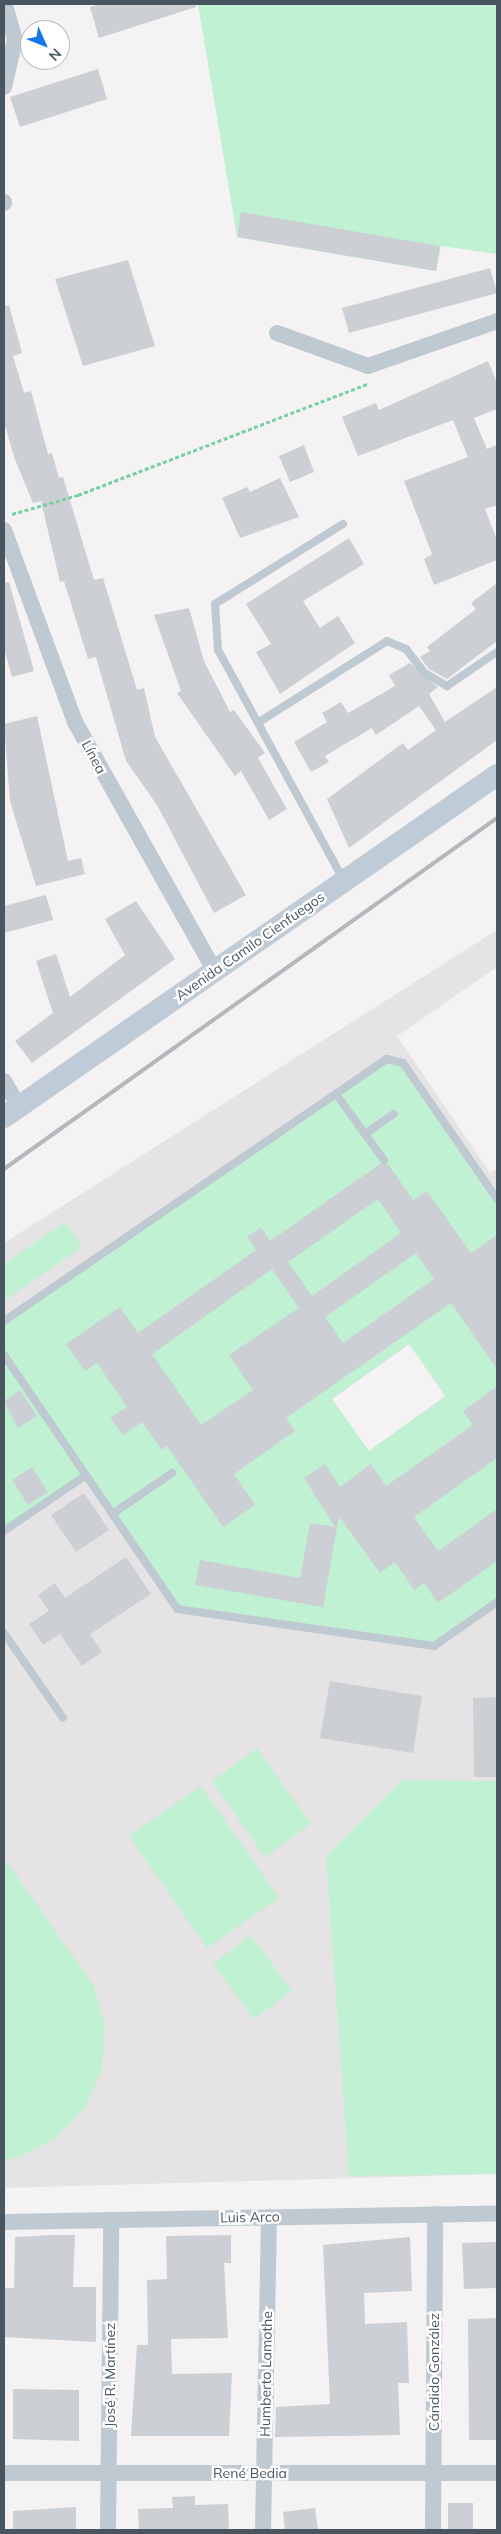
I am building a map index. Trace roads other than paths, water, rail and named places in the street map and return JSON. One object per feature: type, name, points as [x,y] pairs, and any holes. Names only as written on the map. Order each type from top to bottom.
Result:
[{"type":"street","points":[[4,87],[15,40],[5,4]]},
{"type":"street","points":[[277,333],[368,366],[497,321]]},
{"type":"street","name":"Línea","points":[[4,530],[75,722],[215,971]]},
{"type":"street","name":"Avenida Camilo Cienfuegos","points":[[12,1112],[497,775]]},
{"type":"street","points":[[4,1081],[12,1112]]},
{"type":"street","name":"Luis Arco","points":[[4,2222],[497,2213]]},
{"type":"street","name":"Cándido González","points":[[433,2530],[435,2214]]},
{"type":"street","name":"Humberto Lamothe","points":[[263,2530],[269,2217]]},
{"type":"street","name":"José R. Martínez","points":[[108,2530],[111,2220]]},
{"type":"street","name":"René Bedia","points":[[4,2473],[497,2473]]},
{"type":"lane","points":[[343,524],[215,604],[218,650],[259,722],[344,881]]},
{"type":"lane","points":[[259,722],[387,641],[406,649],[425,673],[446,686],[497,652]]},
{"type":"lane","points":[[4,1321],[387,1059],[403,1063],[497,1199]]},
{"type":"lane","points":[[336,1094],[384,1160]]},
{"type":"lane","points":[[364,1134],[394,1114]]},
{"type":"lane","points":[[4,1355],[177,1609],[434,1646],[497,1602]]},
{"type":"lane","points":[[112,1514],[172,1473]]},
{"type":"lane","points":[[4,1531],[86,1475]]},
{"type":"lane","points":[[4,1633],[63,1718]]},
{"type":"railway","points":[[4,1169],[497,818]]}]
